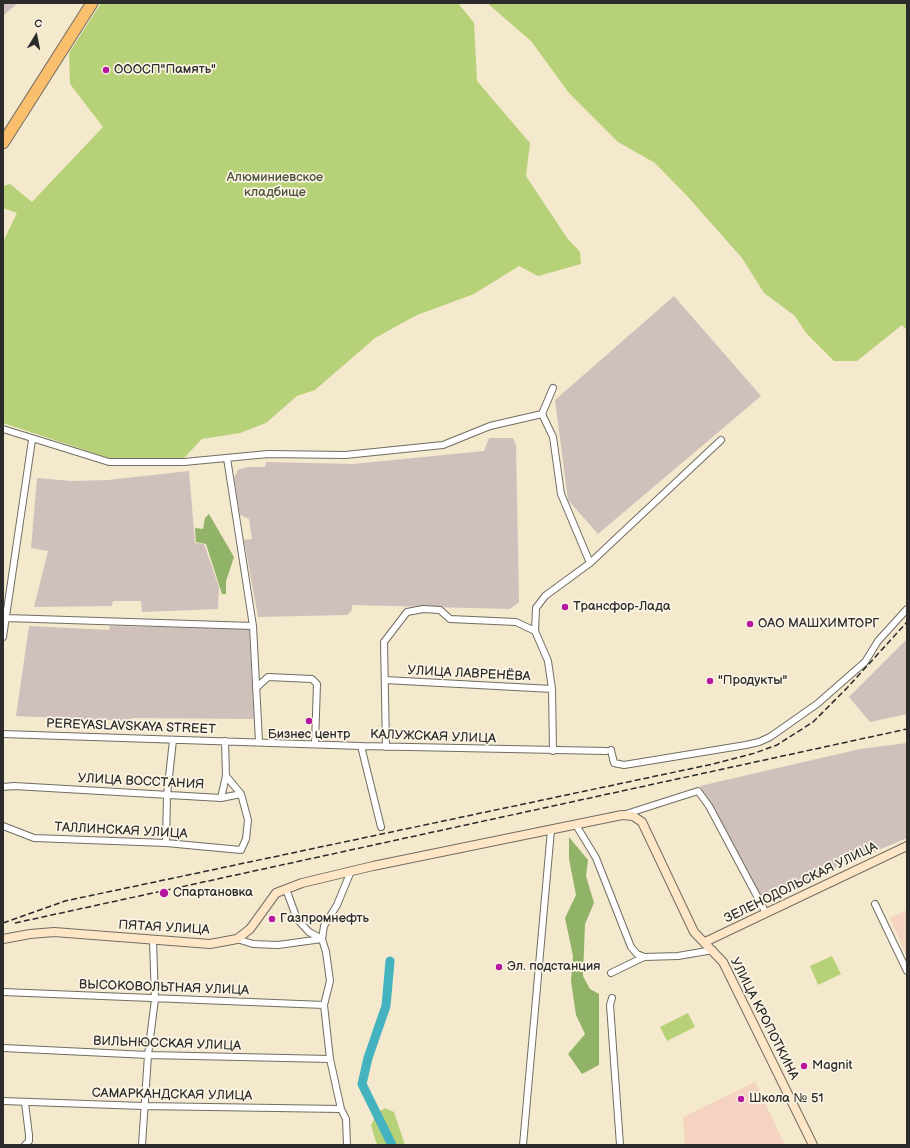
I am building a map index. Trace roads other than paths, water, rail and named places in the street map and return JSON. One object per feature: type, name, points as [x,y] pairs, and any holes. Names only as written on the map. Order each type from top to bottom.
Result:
[{"type":"highway","points":[[3,143],[88,4]]},
{"type":"street","points":[[553,388],[542,414],[553,437],[562,494],[590,563]]},
{"type":"street","points":[[3,430],[109,462],[184,462],[268,454],[345,455],[443,445],[490,426],[542,414]]},
{"type":"street","points":[[3,637],[32,440]]},
{"type":"street","points":[[553,751],[552,689],[548,661],[535,631],[536,608],[545,596],[590,563],[721,440]]},
{"type":"street","points":[[227,458],[253,626],[259,742]]},
{"type":"street","name":"КАЛУЖСКАЯ УЛИЦА","points":[[259,742],[386,747],[608,751],[614,763],[624,764],[739,746],[764,740],[804,714],[865,662],[878,641],[907,608]]},
{"type":"street","points":[[386,747],[384,642],[407,612],[423,609],[440,610],[450,619],[516,622],[535,631]]},
{"type":"street","points":[[6,618],[253,626]]},
{"type":"street","points":[[256,688],[268,677],[312,679],[317,684],[315,744]]},
{"type":"street","name":"УЛИЦА ЛАВРЕНЁВА","points":[[385,680],[552,689]]},
{"type":"street","name":"PEREYASLAVSKAYA STREET","points":[[3,734],[259,742]]},
{"type":"street","points":[[166,843],[167,795],[173,740]]},
{"type":"street","name":"УЛИЦА ВОССТАНИЯ","points":[[3,787],[14,786],[221,798],[226,776],[225,741]]},
{"type":"street","points":[[361,746],[382,827]]},
{"type":"street","points":[[221,798],[241,794],[226,776]]},
{"type":"street","points":[[237,940],[250,929],[276,893],[302,883],[352,871],[622,815],[698,791],[708,806],[766,913]]},
{"type":"street","name":"ТАЛЛИНСКАЯ УЛИЦА","points":[[3,826],[34,838],[166,843],[241,850],[246,839],[248,820],[241,794]]},
{"type":"street","name":"УЛИЦА КРОПОТКИНА","points":[[622,815],[633,816],[642,822],[694,932],[706,942],[723,962],[813,1145]]},
{"type":"street","points":[[576,825],[596,858],[631,947],[637,954],[644,957]]},
{"type":"street","points":[[523,1145],[551,830]]},
{"type":"street","name":"ЗЕЛЕНОДОЛЬСКАЯ УЛИЦА","points":[[706,942],[907,846]]},
{"type":"street","points":[[347,1145],[346,1119],[341,1109],[330,1059],[324,1005],[329,990],[330,972],[322,938],[324,926],[337,905],[352,871]]},
{"type":"street","points":[[286,889],[297,919],[309,932],[322,938]]},
{"type":"street","points":[[875,904],[907,971]]},
{"type":"street","name":"ПЯТАЯ УЛИЦА","points":[[3,939],[30,934],[54,932],[153,941],[210,944],[237,940],[253,944],[278,945],[322,938]]},
{"type":"street","points":[[142,1145],[143,1106],[155,999],[153,941]]},
{"type":"street","points":[[611,973],[644,957],[678,956],[713,950]]},
{"type":"street","name":"ВЫСОКОВОЛЬТНАЯ УЛИЦА","points":[[3,992],[324,1005]]},
{"type":"street","points":[[612,998],[610,1005],[620,1145]]},
{"type":"street","name":"ВИЛЬНЮССКАЯ УЛИЦА","points":[[3,1048],[148,1055],[330,1059]]},
{"type":"street","name":"САМАРКАНДСКАЯ УЛИЦА","points":[[3,1101],[25,1103],[143,1106],[341,1109]]},
{"type":"street","points":[[25,1103],[29,1141],[25,1145]]},
{"type":"waterway","points":[[390,961],[386,1006],[368,1058],[362,1084],[392,1145]]},
{"type":"railway","points":[[3,923],[65,901],[713,764],[755,753],[777,745],[813,722],[847,688],[907,622]]},
{"type":"railway","points":[[15,923],[907,729]]},
{"type":"place","name":"ОООСП\"Память\"","points":[[106,70]]},
{"type":"place","name":"Трансфор-Лада","points":[[565,607]]},
{"type":"place","name":"ОАО МАШХИМТОРГ","points":[[750,624]]},
{"type":"place","name":"\"Продукты\"","points":[[710,681]]},
{"type":"place","name":"Бизнес центр","points":[[309,721]]},
{"type":"place","name":"Спартановка","points":[[164,893]]},
{"type":"place","name":"Газпромнефть","points":[[272,919]]},
{"type":"place","name":"Эл. подстанция","points":[[499,967]]},
{"type":"place","name":"Magnit","points":[[804,1066]]},
{"type":"place","name":"Школа № 51","points":[[741,1099]]},
{"type":"park label","name":"Алюминиевское кладбище","points":[[275,186]]}]
